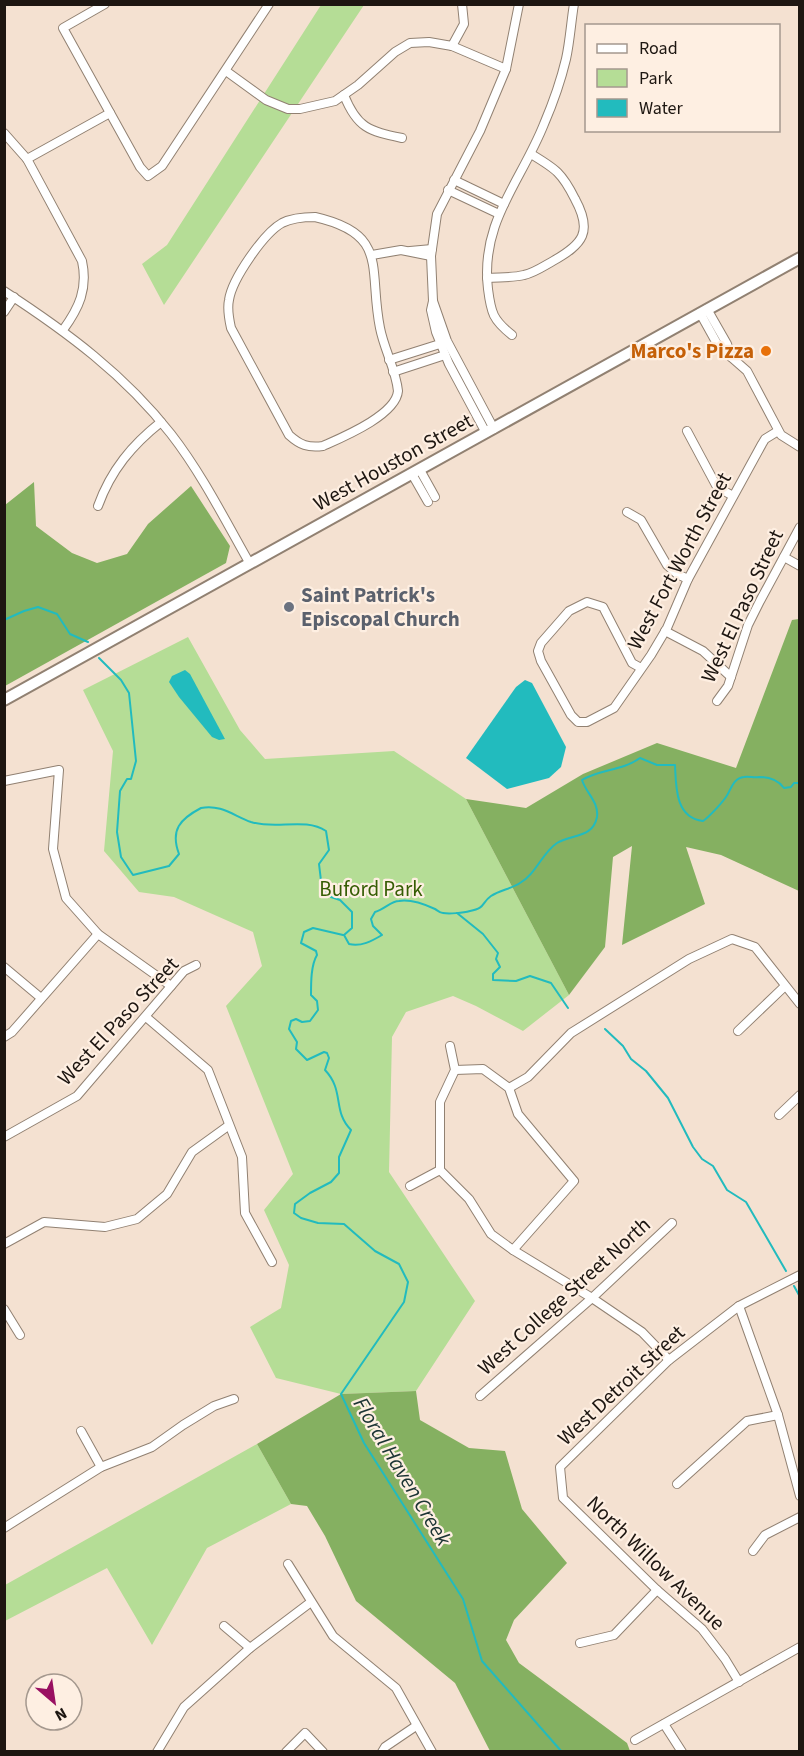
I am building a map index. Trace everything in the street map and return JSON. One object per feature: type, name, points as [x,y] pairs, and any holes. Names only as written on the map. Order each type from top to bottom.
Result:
[{"type":"main road","name":"West Houston Street","points":[[4,700],[800,258]]},
{"type":"street","points":[[105,4],[63,28],[140,167],[148,176],[162,166],[269,4]]},
{"type":"street","points":[[452,46],[464,24],[462,4]]},
{"type":"street","points":[[490,431],[445,355],[433,301],[431,253],[438,214],[448,190],[480,131],[506,69],[519,4]]},
{"type":"street","points":[[512,335],[497,323],[490,303],[487,278],[488,248],[499,214],[544,124],[566,59],[574,4]]},
{"type":"street","points":[[226,70],[266,100],[288,109],[327,105],[344,95],[403,46],[410,43],[429,42],[452,46],[506,69]]},
{"type":"street","points":[[344,95],[351,112],[360,124],[385,135],[402,138]]},
{"type":"street","points":[[27,159],[110,113]]},
{"type":"street","points":[[4,133],[27,159],[82,261],[85,275],[84,290],[77,309],[63,330]]},
{"type":"street","points":[[487,278],[530,273],[573,248],[580,241],[584,232],[584,218],[562,175],[531,154]]},
{"type":"street","points":[[454,180],[504,204]]},
{"type":"street","points":[[448,190],[499,214]]},
{"type":"street","points":[[315,217],[341,225],[358,235],[372,255],[377,310],[384,345],[393,372],[398,398],[390,408],[370,422],[323,446],[307,447],[289,435],[231,328],[228,310],[229,300],[238,277],[267,236],[284,222],[315,217]]},
{"type":"street","points":[[372,255],[392,250],[431,253]]},
{"type":"street","points":[[4,291],[63,330],[113,370],[161,422],[196,469],[250,564]]},
{"type":"street","points":[[4,312],[14,297]]},
{"type":"street","points":[[704,311],[721,342],[720,349],[747,371],[778,431],[800,447]]},
{"type":"street","points":[[389,360],[444,343]]},
{"type":"street","points":[[444,343],[490,431]]},
{"type":"street","points":[[425,350],[428,361]]},
{"type":"street","points":[[393,372],[445,355]]},
{"type":"street","points":[[98,506],[112,474],[124,457],[161,422]]},
{"type":"street","points":[[687,431],[717,487],[733,496]]},
{"type":"street","name":"West Fort Worth Street","points":[[641,668],[632,663],[603,607],[587,602],[569,611],[541,643],[538,651],[561,697],[578,722],[587,722],[614,708],[641,668],[665,631],[688,579],[762,444],[778,431]]},
{"type":"street","points":[[416,472],[431,499]]},
{"type":"street","points":[[627,512],[641,520],[671,570],[688,579]]},
{"type":"street","name":"West El Paso Street","points":[[717,701],[728,686],[748,625],[800,527]]},
{"type":"street","points":[[783,557],[800,566]]},
{"type":"street","points":[[665,631],[703,651],[731,677]]},
{"type":"street","points":[[4,781],[59,770],[53,849],[66,898],[98,934],[171,986]]},
{"type":"street","points":[[4,1036],[12,1032],[98,934]]},
{"type":"street","points":[[509,1088],[528,1077],[571,1033],[689,958],[732,939],[755,947],[784,987],[800,1004]]},
{"type":"street","name":"West El Paso Street","points":[[4,1137],[77,1096],[184,971],[196,965]]},
{"type":"street","points":[[4,968],[41,998]]},
{"type":"street","points":[[738,1031],[784,987]]},
{"type":"street","points":[[146,1017],[208,1070],[242,1157],[245,1213],[272,1262]]},
{"type":"street","points":[[450,1046],[455,1070],[440,1102],[440,1170],[469,1199],[491,1234],[642,1332],[669,1360]]},
{"type":"street","points":[[455,1070],[483,1069],[509,1088],[518,1114],[574,1180],[513,1250]]},
{"type":"street","points":[[780,1115],[800,1095]]},
{"type":"street","points":[[4,1244],[44,1222],[105,1227],[137,1219],[168,1194],[192,1152],[228,1126]]},
{"type":"street","points":[[410,1186],[440,1170]]},
{"type":"street","name":"West College Street North","points":[[480,1396],[592,1298],[672,1223]]},
{"type":"street","name":"West Detroit Street","points":[[560,1467],[669,1360],[739,1306],[800,1275]]},
{"type":"street","points":[[739,1306],[778,1415],[800,1496]]},
{"type":"street","points":[[4,1309],[20,1335]]},
{"type":"street","points":[[4,1528],[101,1467],[152,1448],[206,1411],[234,1398]]},
{"type":"street","points":[[677,1484],[747,1421],[778,1415]]},
{"type":"street","points":[[81,1431],[101,1467]]},
{"type":"street","name":"North Willow Avenue","points":[[560,1467],[563,1498],[657,1590],[702,1629],[739,1682]]},
{"type":"street","points":[[753,1551],[765,1535],[800,1516]]},
{"type":"street","points":[[288,1564],[333,1636],[396,1688],[432,1752]]},
{"type":"street","points":[[580,1643],[614,1635],[657,1590]]},
{"type":"street","points":[[157,1752],[184,1707],[250,1648],[311,1602]]},
{"type":"street","points":[[224,1626],[250,1648]]},
{"type":"street","points":[[635,1740],[800,1647]]},
{"type":"street","points":[[664,1724],[682,1752]]},
{"type":"street","points":[[382,1752],[385,1747],[416,1726]]},
{"type":"street","points":[[286,1752],[305,1733],[323,1752]]},
{"type":"green space","points":[[321,5],[364,5],[164,305],[142,264],[167,245]]},
{"type":"green space","points":[[34,482],[36,526],[72,553],[97,563],[127,554],[148,524],[191,486],[230,546],[226,563],[5,686],[5,505]]},
{"type":"green space","points":[[799,619],[799,891],[721,855],[686,847],[705,904],[622,945],[632,846],[613,857],[605,947],[569,995],[466,799],[526,808],[583,774],[657,743],[736,768],[792,620]]},
{"type":"green space","name":"Buford Park","points":[[188,637],[240,730],[265,759],[394,751],[466,799],[569,995],[523,1031],[453,996],[406,1012],[392,1037],[389,1172],[475,1301],[416,1391],[341,1394],[276,1378],[250,1327],[281,1308],[289,1265],[264,1210],[293,1174],[226,1006],[262,966],[253,932],[174,897],[139,892],[104,851],[113,751],[83,690]]},
{"type":"green space","points":[[416,1391],[420,1420],[469,1448],[505,1451],[522,1509],[567,1563],[514,1620],[506,1640],[519,1663],[627,1743],[630,1751],[490,1751],[455,1683],[356,1601],[325,1536],[307,1506],[291,1504],[257,1444],[341,1394]]},
{"type":"green space","points":[[257,1444],[291,1504],[207,1548],[152,1645],[107,1568],[5,1621],[5,1585]]},
{"type":"water","points":[[185,670],[190,674],[225,739],[219,740],[212,737],[169,682],[172,676]]},
{"type":"water","points":[[525,680],[532,683],[566,747],[561,767],[549,778],[507,789],[466,758],[516,687]]},
{"type":"waterway","points":[[4,620],[38,607],[57,614],[70,634],[88,642]]},
{"type":"waterway","points":[[99,658],[121,680],[129,693],[136,761],[131,779],[127,779],[120,791],[117,832],[121,857],[133,875],[169,866],[179,854],[176,846],[176,832],[179,826],[187,816],[201,808],[221,809],[261,824],[300,824],[318,827],[326,831],[329,850],[319,864],[322,889],[331,897],[340,900],[352,912],[352,928],[344,935],[349,944],[353,945],[362,944],[382,935],[373,926],[371,919],[375,912],[393,902],[413,901],[442,913],[464,912],[481,907],[491,896],[526,879],[557,843],[587,832],[595,824],[596,807],[582,780],[589,776],[626,765],[640,758],[657,765],[675,765],[677,791],[682,808],[694,819],[703,821],[721,803],[740,778],[770,778],[784,788],[800,783]]},
{"type":"waterway","points":[[457,913],[483,934],[498,953],[496,959],[500,967],[493,974],[493,980],[516,981],[530,976],[551,983],[568,1008]]},
{"type":"waterway","name":"Floral Haven Creek","points":[[343,935],[313,928],[304,932],[301,943],[316,951],[317,955],[312,969],[311,995],[317,1001],[318,1010],[310,1021],[302,1022],[296,1019],[291,1021],[289,1029],[297,1042],[296,1049],[307,1060],[324,1052],[327,1053],[329,1058],[325,1070],[335,1086],[342,1116],[351,1130],[339,1157],[339,1173],[331,1182],[295,1204],[294,1213],[301,1218],[318,1223],[344,1224],[375,1251],[399,1264],[408,1282],[404,1302],[341,1394],[364,1443],[463,1599],[482,1661],[562,1752]]},
{"type":"waterway","points":[[605,1029],[623,1046],[631,1059],[646,1071],[668,1098],[693,1147],[702,1159],[713,1166],[727,1190],[746,1202],[786,1271]]},
{"type":"waterway","points":[[794,1286],[800,1297]]},
{"type":"place","name":"Marco's Pizza","points":[[766,351]]},
{"type":"place","name":"Saint Patrick's Episcopal Church","points":[[289,607]]}]
